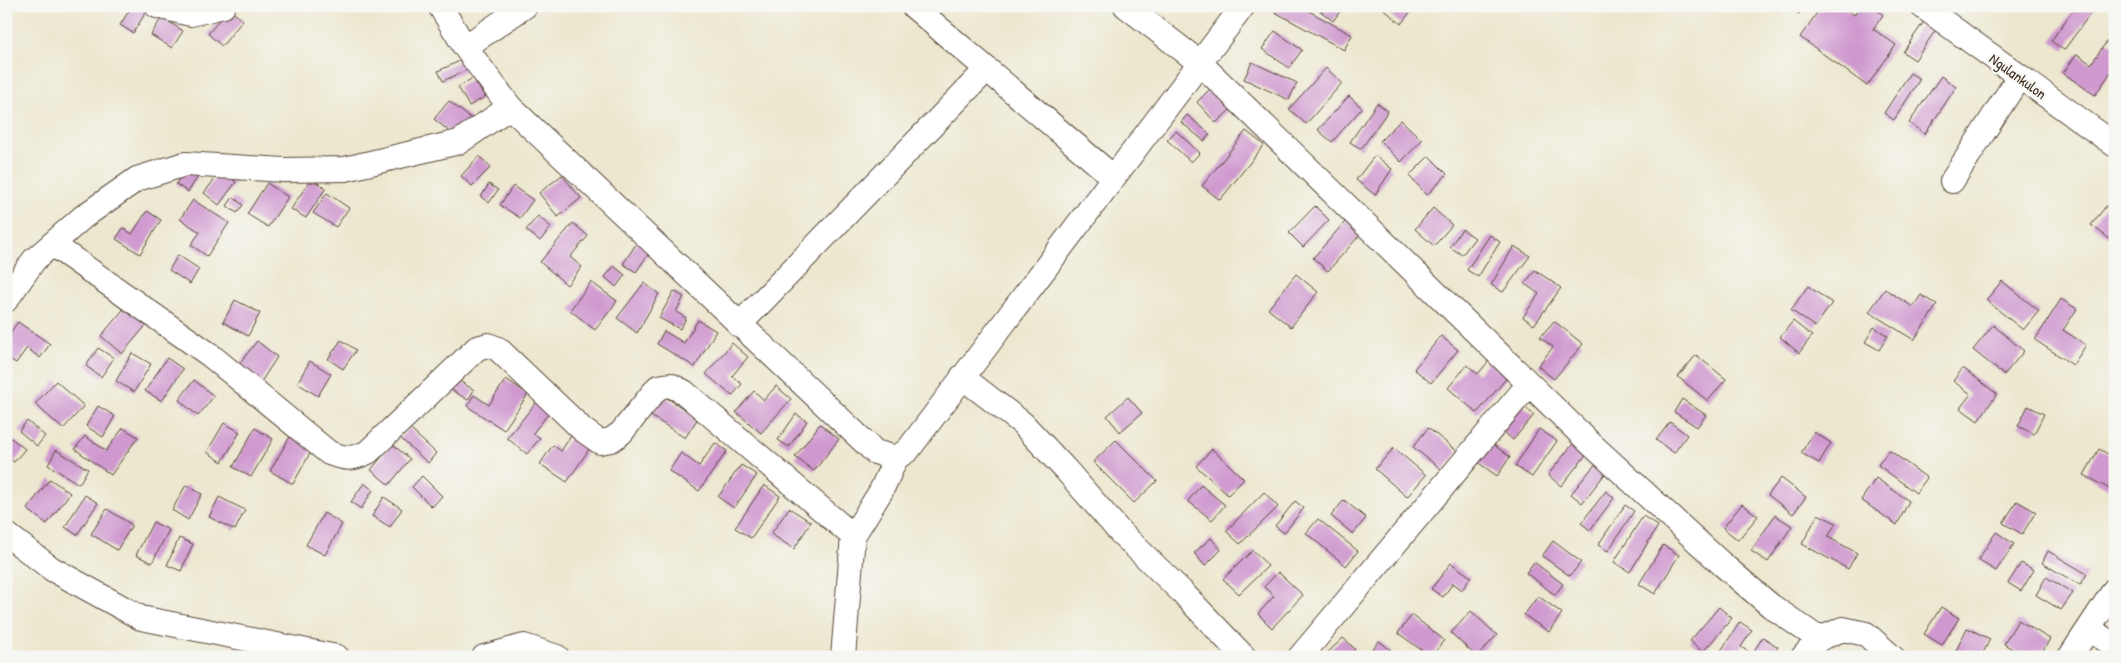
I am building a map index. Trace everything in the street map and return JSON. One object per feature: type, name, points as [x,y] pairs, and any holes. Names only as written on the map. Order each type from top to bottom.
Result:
[{"type":"street","points":[[157,6],[191,14],[223,6]]},
{"type":"street","points":[[440,6],[464,47],[510,107],[875,452],[896,458]]},
{"type":"street","points":[[464,47],[525,6]]},
{"type":"street","points":[[913,6],[1113,177]]},
{"type":"street","points":[[1126,6],[1200,63],[1590,443],[1723,565],[1771,606],[1819,639]]},
{"type":"street","points":[[843,657],[853,536],[881,491],[896,458],[908,450],[1243,6]]},
{"type":"street","name":"Ngulankulon","points":[[1922,6],[2115,145]]},
{"type":"street","points":[[739,325],[986,69]]},
{"type":"street","points":[[1952,181],[2019,76]]},
{"type":"street","points":[[6,300],[34,260],[83,217],[137,179],[185,164],[284,170],[345,169],[459,142],[510,107]]},
{"type":"street","points":[[52,244],[210,355],[329,453],[345,459],[356,458],[368,452],[477,348],[488,345],[498,349],[583,430],[600,442],[611,440],[621,433],[658,387],[670,385],[684,392],[853,536]]},
{"type":"street","points":[[962,377],[1022,423],[1120,532],[1181,590],[1244,657]]},
{"type":"street","points":[[1300,657],[1529,384]]},
{"type":"street","points":[[6,534],[52,569],[141,618],[336,657]]},
{"type":"street","points":[[2070,657],[2115,589]]},
{"type":"street","points":[[1802,657],[1819,639],[1843,629],[1866,634],[1892,657]]},
{"type":"street","points":[[2089,629],[2115,646]]},
{"type":"street","points":[[484,657],[524,646],[557,657]]},
{"type":"building","points":[[132,6],[144,6],[148,9],[133,33],[120,25]]},
{"type":"building","points":[[1277,6],[1300,6],[1352,35],[1344,50],[1275,12]]},
{"type":"building","points":[[1314,6],[1344,6],[1333,21]]},
{"type":"building","points":[[1380,6],[1415,6],[1401,24]]},
{"type":"building","points":[[1772,6],[1782,6],[1778,11]]},
{"type":"building","points":[[1790,6],[1805,6],[1799,14]]},
{"type":"building","points":[[1822,6],[1842,6],[1854,15],[1860,6],[1872,6],[1883,15],[1873,29],[1896,45],[1867,86],[1800,37]]},
{"type":"building","points":[[2076,6],[2096,6],[2064,50],[2051,41]]},
{"type":"building","points":[[228,9],[243,20],[222,46],[208,34]]},
{"type":"building","points":[[162,17],[183,31],[172,48],[151,35]]},
{"type":"building","points":[[1925,20],[1937,28],[1915,60],[1903,52]]},
{"type":"building","points":[[1275,31],[1302,50],[1289,68],[1262,49]]},
{"type":"building","points":[[2107,41],[2115,46],[2115,66],[2095,95],[2063,73],[2077,54],[2091,64]]},
{"type":"building","points":[[462,60],[467,70],[443,81],[438,71]]},
{"type":"building","points":[[1252,62],[1297,83],[1289,100],[1244,79]]},
{"type":"building","points":[[1326,68],[1342,83],[1306,124],[1289,109]]},
{"type":"building","points":[[1910,73],[1920,79],[1894,120],[1884,113]]},
{"type":"building","points":[[1941,76],[1956,87],[1925,134],[1909,123]]},
{"type":"building","points":[[473,78],[485,97],[469,106],[458,87]]},
{"type":"building","points":[[1212,87],[1232,108],[1216,123],[1197,102]]},
{"type":"building","points":[[1349,96],[1362,108],[1332,142],[1318,130]]},
{"type":"building","points":[[449,101],[473,120],[455,136],[434,119]]},
{"type":"building","points":[[1377,103],[1388,111],[1361,149],[1350,142]]},
{"type":"building","points":[[1187,115],[1210,134],[1204,141],[1181,122]]},
{"type":"building","points":[[1401,120],[1422,140],[1401,162],[1380,141]]},
{"type":"building","points":[[1176,131],[1200,153],[1191,162],[1167,140]]},
{"type":"building","points":[[1246,131],[1264,145],[1220,200],[1202,186]]},
{"type":"building","points":[[1375,155],[1392,169],[1375,195],[1356,180]]},
{"type":"building","points":[[479,156],[491,167],[472,186],[461,176]]},
{"type":"building","points":[[1429,156],[1447,174],[1427,195],[1409,176]]},
{"type":"building","points":[[188,167],[199,175],[188,192],[176,184]]},
{"type":"building","points":[[221,171],[236,182],[219,205],[204,193]]},
{"type":"building","points":[[562,175],[581,198],[558,217],[539,193]]},
{"type":"building","points":[[311,179],[326,188],[306,218],[291,209]]},
{"type":"building","points":[[267,183],[288,197],[268,227],[247,214]]},
{"type":"building","points":[[489,184],[498,190],[489,203],[481,197]]},
{"type":"building","points":[[513,186],[533,200],[520,218],[500,205]]},
{"type":"building","points":[[327,193],[349,208],[336,227],[313,213]]},
{"type":"building","points":[[233,197],[243,205],[237,213],[227,206]]},
{"type":"building","points":[[193,200],[229,223],[207,256],[191,245],[200,232],[180,219]]},
{"type":"building","points":[[2107,205],[2115,211],[2115,243],[2091,225]]},
{"type":"building","points":[[1315,206],[1329,220],[1303,247],[1289,233]]},
{"type":"building","points":[[1433,208],[1452,225],[1434,246],[1415,229]]},
{"type":"building","points":[[147,211],[161,220],[140,254],[116,239],[123,228],[132,234]]},
{"type":"building","points":[[1351,215],[1366,228],[1328,271],[1313,258]]},
{"type":"building","points":[[538,216],[551,227],[540,241],[526,230]]},
{"type":"building","points":[[573,223],[588,236],[570,257],[582,267],[567,285],[540,262]]},
{"type":"building","points":[[1462,229],[1475,238],[1462,255],[1450,247]]},
{"type":"building","points":[[1490,235],[1500,242],[1478,277],[1467,270]]},
{"type":"building","points":[[638,241],[652,249],[636,272],[623,264]]},
{"type":"building","points":[[1514,246],[1530,256],[1503,292],[1491,285]]},
{"type":"building","points":[[178,255],[199,269],[190,284],[169,270]]},
{"type":"building","points":[[614,266],[625,275],[616,287],[605,277]]},
{"type":"building","points":[[1535,270],[1561,288],[1534,325],[1523,317],[1539,294],[1525,284]]},
{"type":"building","points":[[1296,274],[1318,292],[1291,327],[1268,309]]},
{"type":"building","points":[[2002,281],[2039,311],[2023,330],[1986,300]]},
{"type":"building","points":[[591,282],[617,301],[595,330],[570,310]]},
{"type":"building","points":[[644,283],[659,294],[637,333],[617,318]]},
{"type":"building","points":[[1808,286],[1832,303],[1815,327],[1791,310]]},
{"type":"building","points":[[1885,289],[1913,307],[1921,295],[1937,305],[1914,340],[1869,312]]},
{"type":"building","points":[[674,291],[684,297],[676,312],[686,318],[680,329],[659,318]]},
{"type":"building","points":[[2061,299],[2077,309],[2063,330],[2086,345],[2073,365],[2035,340]]},
{"type":"building","points":[[235,300],[260,313],[248,336],[223,322]]},
{"type":"building","points":[[127,305],[148,323],[122,354],[101,336]]},
{"type":"building","points":[[698,320],[716,331],[695,367],[657,344],[664,331],[684,343]]},
{"type":"building","points":[[1554,321],[1583,344],[1554,379],[1538,366],[1553,347],[1540,337]]},
{"type":"building","points":[[1793,321],[1812,336],[1799,353],[1780,337]]},
{"type":"building","points":[[18,322],[50,344],[40,358],[27,348],[16,363],[6,357],[6,338]]},
{"type":"building","points":[[1993,325],[2024,351],[2004,375],[1973,350]]},
{"type":"building","points":[[1874,327],[1888,336],[1879,350],[1865,342]]},
{"type":"building","points":[[1441,336],[1458,350],[1431,383],[1414,369]]},
{"type":"building","points":[[341,340],[356,350],[343,369],[328,359]]},
{"type":"building","points":[[257,341],[277,357],[261,382],[239,364]]},
{"type":"building","points":[[732,343],[748,357],[732,376],[742,384],[732,396],[706,374]]},
{"type":"building","points":[[98,348],[114,358],[101,377],[86,366]]},
{"type":"building","points":[[132,353],[151,364],[134,392],[116,381]]},
{"type":"building","points":[[1696,355],[1726,379],[1708,401],[1678,377]]},
{"type":"building","points":[[1492,357],[1511,373],[1477,413],[1448,388],[1467,365],[1478,374]]},
{"type":"building","points":[[167,358],[183,369],[162,401],[145,391]]},
{"type":"building","points":[[310,361],[331,374],[318,396],[297,383]]},
{"type":"building","points":[[1963,368],[1997,394],[1978,421],[1960,408],[1971,394],[1953,381]]},
{"type":"building","points":[[456,379],[474,390],[468,400],[450,389]]},
{"type":"building","points":[[506,379],[528,394],[504,430],[467,406],[474,395],[489,405]]},
{"type":"building","points":[[194,380],[214,396],[198,416],[179,400]]},
{"type":"building","points":[[56,381],[84,406],[63,429],[35,404]]},
{"type":"building","points":[[776,386],[791,399],[761,433],[736,412],[754,391],[764,400]]},
{"type":"building","points":[[664,396],[698,418],[685,438],[651,416]]},
{"type":"building","points":[[1128,397],[1142,413],[1120,432],[1107,416]]},
{"type":"building","points":[[540,398],[553,408],[533,433],[540,438],[527,454],[507,438]]},
{"type":"building","points":[[1682,399],[1706,415],[1697,427],[1674,412]]},
{"type":"building","points":[[1520,403],[1534,415],[1513,440],[1499,428]]},
{"type":"building","points":[[98,406],[115,416],[103,437],[86,426]]},
{"type":"building","points":[[2028,406],[2044,414],[2034,434],[2018,426]]},
{"type":"building","points":[[796,414],[807,421],[789,447],[778,440]]},
{"type":"building","points":[[2115,415],[2115,427],[2109,423]]},
{"type":"building","points":[[27,421],[45,436],[37,446],[19,431]]},
{"type":"building","points":[[1670,422],[1687,435],[1674,453],[1656,440]]},
{"type":"building","points":[[224,423],[240,432],[222,462],[207,452]]},
{"type":"building","points":[[820,424],[839,439],[814,471],[795,457]]},
{"type":"building","points":[[577,427],[596,439],[567,482],[540,464],[553,445],[561,451]]},
{"type":"building","points":[[123,428],[138,437],[111,475],[75,449],[85,436],[106,451]]},
{"type":"building","points":[[255,428],[273,439],[251,477],[233,467]]},
{"type":"building","points":[[409,428],[436,453],[428,463],[400,438]]},
{"type":"building","points":[[1428,428],[1458,452],[1443,471],[1413,447]]},
{"type":"building","points":[[1539,429],[1557,441],[1532,477],[1515,466]]},
{"type":"building","points":[[1814,432],[1831,443],[1819,463],[1801,453]]},
{"type":"building","points":[[6,434],[25,449],[14,462],[6,456]]},
{"type":"building","points":[[291,435],[313,448],[293,484],[270,471]]},
{"type":"building","points":[[1116,440],[1157,481],[1134,503],[1093,462]]},
{"type":"building","points":[[1576,440],[1590,450],[1561,486],[1548,475]]},
{"type":"building","points":[[1490,442],[1510,457],[1497,476],[1476,461]]},
{"type":"building","points":[[715,443],[727,451],[699,491],[669,471],[681,453],[699,466]]},
{"type":"building","points":[[392,444],[410,459],[389,485],[371,470]]},
{"type":"building","points":[[1394,448],[1426,475],[1407,497],[1375,469]]},
{"type":"building","points":[[1212,449],[1244,479],[1228,495],[1196,466]]},
{"type":"building","points":[[2099,449],[2115,458],[2115,492],[2084,475]]},
{"type":"building","points":[[56,450],[88,469],[79,484],[48,465]]},
{"type":"building","points":[[1889,450],[1927,478],[1916,493],[1878,465]]},
{"type":"building","points":[[1601,457],[1612,465],[1582,503],[1571,494]]},
{"type":"building","points":[[741,465],[757,475],[734,508],[718,497]]},
{"type":"building","points":[[422,476],[442,496],[432,507],[412,487]]},
{"type":"building","points":[[1781,478],[1806,497],[1793,514],[1768,495]]},
{"type":"building","points":[[1876,478],[1909,501],[1897,525],[1861,500]]},
{"type":"building","points":[[50,479],[70,493],[47,524],[27,509]]},
{"type":"building","points":[[364,483],[373,490],[361,509],[351,502]]},
{"type":"building","points":[[186,485],[202,494],[188,520],[172,510]]},
{"type":"building","points":[[764,485],[780,496],[751,538],[735,528]]},
{"type":"building","points":[[1201,485],[1225,505],[1212,520],[1188,501]]},
{"type":"building","points":[[1606,491],[1614,498],[1590,530],[1581,523]]},
{"type":"building","points":[[1264,492],[1278,507],[1240,544],[1226,531]]},
{"type":"building","points":[[85,495],[98,503],[77,535],[65,527]]},
{"type":"building","points":[[219,497],[245,510],[235,530],[209,517]]},
{"type":"building","points":[[384,497],[402,509],[390,527],[372,516]]},
{"type":"building","points":[[1344,500],[1366,518],[1353,534],[1331,516]]},
{"type":"building","points":[[1295,501],[1304,508],[1284,533],[1275,526]]},
{"type":"building","points":[[2017,501],[2036,512],[2022,534],[2003,523]]},
{"type":"building","points":[[1742,504],[1758,516],[1738,540],[1723,528]]},
{"type":"building","points":[[1625,505],[1634,511],[1608,551],[1598,545]]},
{"type":"building","points":[[789,508],[811,522],[794,549],[771,534]]},
{"type":"building","points":[[107,509],[132,525],[117,550],[91,534]]},
{"type":"building","points":[[324,513],[342,524],[325,555],[306,545]]},
{"type":"building","points":[[1818,514],[1836,523],[1828,537],[1857,553],[1848,569],[1802,544]]},
{"type":"building","points":[[1775,515],[1792,526],[1768,562],[1751,551]]},
{"type":"building","points":[[1643,516],[1658,526],[1630,572],[1614,562]]},
{"type":"building","points":[[1318,519],[1358,551],[1346,566],[1306,533]]},
{"type":"building","points":[[153,522],[169,530],[152,563],[136,555]]},
{"type":"building","points":[[1996,532],[2014,544],[1996,571],[1978,560]]},
{"type":"building","points":[[179,538],[193,544],[181,571],[167,565]]},
{"type":"building","points":[[1211,538],[1221,550],[1205,566],[1194,553]]},
{"type":"building","points":[[1553,541],[1581,562],[1570,576],[1542,556]]},
{"type":"building","points":[[1663,545],[1679,555],[1655,594],[1639,584]]},
{"type":"building","points":[[1253,550],[1268,566],[1239,594],[1223,579]]},
{"type":"building","points":[[2048,551],[2087,574],[2080,585],[2042,563]]},
{"type":"building","points":[[1534,562],[1563,584],[1555,595],[1526,573]]},
{"type":"building","points":[[1451,563],[1471,577],[1462,590],[1453,583],[1443,597],[1431,589]]},
{"type":"building","points":[[2021,563],[2034,570],[2021,591],[2008,583]]},
{"type":"building","points":[[1278,572],[1303,595],[1272,628],[1258,614],[1274,596],[1264,587]]},
{"type":"building","points":[[2046,577],[2073,593],[2061,610],[2036,595]]},
{"type":"building","points":[[1538,596],[1562,613],[1549,632],[1524,615]]},
{"type":"building","points":[[1719,607],[1732,618],[1703,652],[1690,641]]},
{"type":"building","points":[[1941,607],[1959,618],[1942,645],[1924,634]]},
{"type":"building","points":[[1471,611],[1497,635],[1477,657],[1451,633]]},
{"type":"building","points":[[1412,615],[1444,640],[1431,657],[1398,633]]},
{"type":"building","points":[[2018,620],[2050,639],[2039,657],[2025,657],[2004,644]]},
{"type":"building","points":[[1740,622],[1752,630],[1741,647],[1752,654],[1763,637],[1778,647],[1771,657],[1722,657],[1718,655]]},
{"type":"building","points":[[1967,628],[1990,639],[1981,657],[1954,655]]},
{"type":"building","points":[[1343,638],[1355,649],[1347,657],[1323,657]]},
{"type":"building","points":[[1379,641],[1392,651],[1387,657],[1366,657]]},
{"type":"building","points":[[2101,651],[2111,657],[2097,657]]}]
